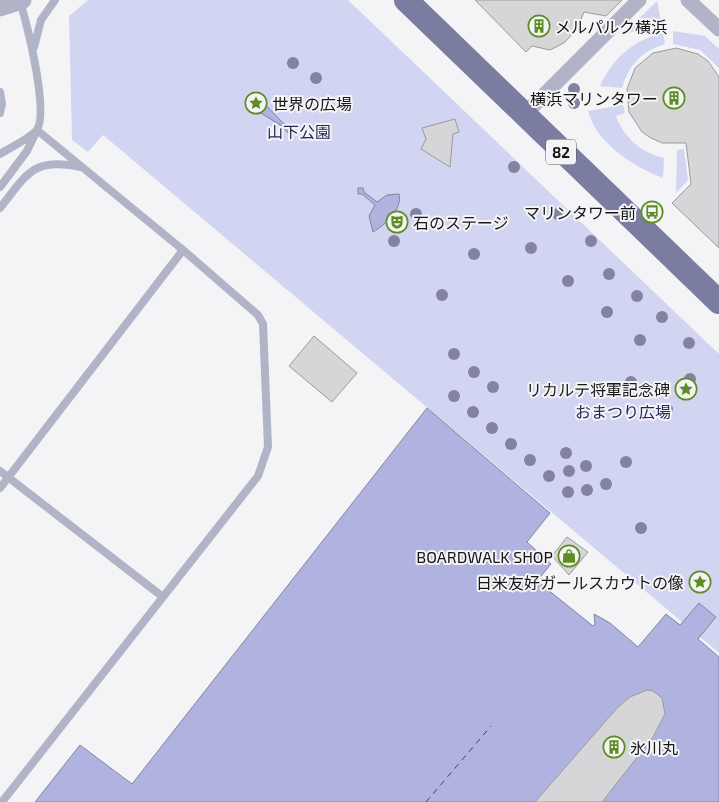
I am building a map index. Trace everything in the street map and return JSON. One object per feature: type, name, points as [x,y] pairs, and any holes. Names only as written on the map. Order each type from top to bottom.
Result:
[{"type":"main road","name":"82","points":[[406,0],[524,116],[719,302]]},
{"type":"street","points":[[0,7],[20,0]]},
{"type":"street","points":[[524,116],[639,0]]},
{"type":"street","points":[[688,0],[719,29]]},
{"type":"lane","points":[[0,187],[27,152],[37,130],[41,108],[27,21],[20,0]]},
{"type":"lane","points":[[33,54],[41,20],[55,0]]},
{"type":"lane","points":[[0,92],[2,104],[0,113]]},
{"type":"lane","points":[[0,154],[37,130]]},
{"type":"lane","points":[[2,802],[258,476],[268,448],[263,324],[258,315],[183,250],[37,130]]},
{"type":"lane","points":[[0,208],[30,171],[48,163],[62,163],[83,167]]},
{"type":"lane","points":[[0,488],[183,250]]},
{"type":"lane","points":[[0,471],[163,597]]},
{"type":"green space","name":"山下公園","points":[[88,0],[348,0],[719,354],[719,653],[103,135],[88,152],[72,140],[69,16]]},
{"type":"green space","points":[[657,1],[661,22],[621,36]]},
{"type":"green space","points":[[673,31],[705,36],[719,49],[719,68],[700,50],[673,44]]},
{"type":"green space","points":[[663,33],[665,44],[649,51],[637,60],[628,73],[622,88],[600,86],[611,67],[633,45]]},
{"type":"green space","points":[[623,105],[625,113],[616,116],[620,124],[629,138],[641,148],[664,158],[663,178],[640,167],[618,152],[592,123],[588,111]]},
{"type":"green space","points":[[684,149],[688,180],[676,193],[677,150]]},
{"type":"shaded area","points":[[264,103],[283,123],[292,128],[292,134],[259,112],[258,106]]},
{"type":"shaded area","points":[[358,188],[363,188],[364,192],[377,202],[387,195],[399,194],[400,200],[396,211],[388,221],[373,232],[369,216],[375,205],[362,194],[358,194]]},
{"type":"shaded area","points":[[427,408],[550,513],[527,542],[551,564],[537,581],[593,626],[595,624],[594,614],[610,623],[638,647],[666,614],[680,625],[699,603],[716,617],[698,639],[719,657],[719,802],[35,802],[80,745],[132,784]]},
{"type":"building","name":"メルパルク横浜","points":[[475,0],[622,0],[606,16],[584,12],[577,29],[564,43],[550,50],[532,46],[526,52]]},
{"type":"building","points":[[676,48],[698,54],[708,61],[719,77],[719,248],[672,203],[691,184],[686,143],[662,143],[651,138],[642,132],[629,112],[627,89],[635,68],[653,53]]},
{"type":"building","points":[[455,119],[459,132],[453,134],[450,167],[421,149],[426,139],[422,128]]},
{"type":"building","points":[[314,336],[357,373],[332,402],[289,366]]},
{"type":"building","points":[[567,537],[588,552],[569,575],[552,556]]},
{"type":"building","name":"氷川丸","points":[[647,690],[653,691],[662,698],[665,714],[653,737],[602,802],[535,802],[618,707],[630,697]]},
{"type":"ferry route","points":[[426,802],[491,726]]},
{"type":"place","name":"メルパルク横浜","points":[[539,26]]},
{"type":"place","name":"横浜マリンタワー","points":[[674,98]]},
{"type":"place","name":"世界の広場","points":[[256,103]]},
{"type":"place","name":"マリンタワー前","points":[[652,212]]},
{"type":"place","name":"石のステージ","points":[[397,222]]},
{"type":"place","name":"リカルテ将軍記念碑","points":[[686,389]]},
{"type":"place","name":"BOARDWALK SHOP","points":[[569,556]]},
{"type":"place","name":"日米友好ガールスカウトの像","points":[[700,582]]},
{"type":"place","name":"氷川丸","points":[[614,747]]},
{"type":"park label","name":"おまつり広場","points":[[623,411]]}]
